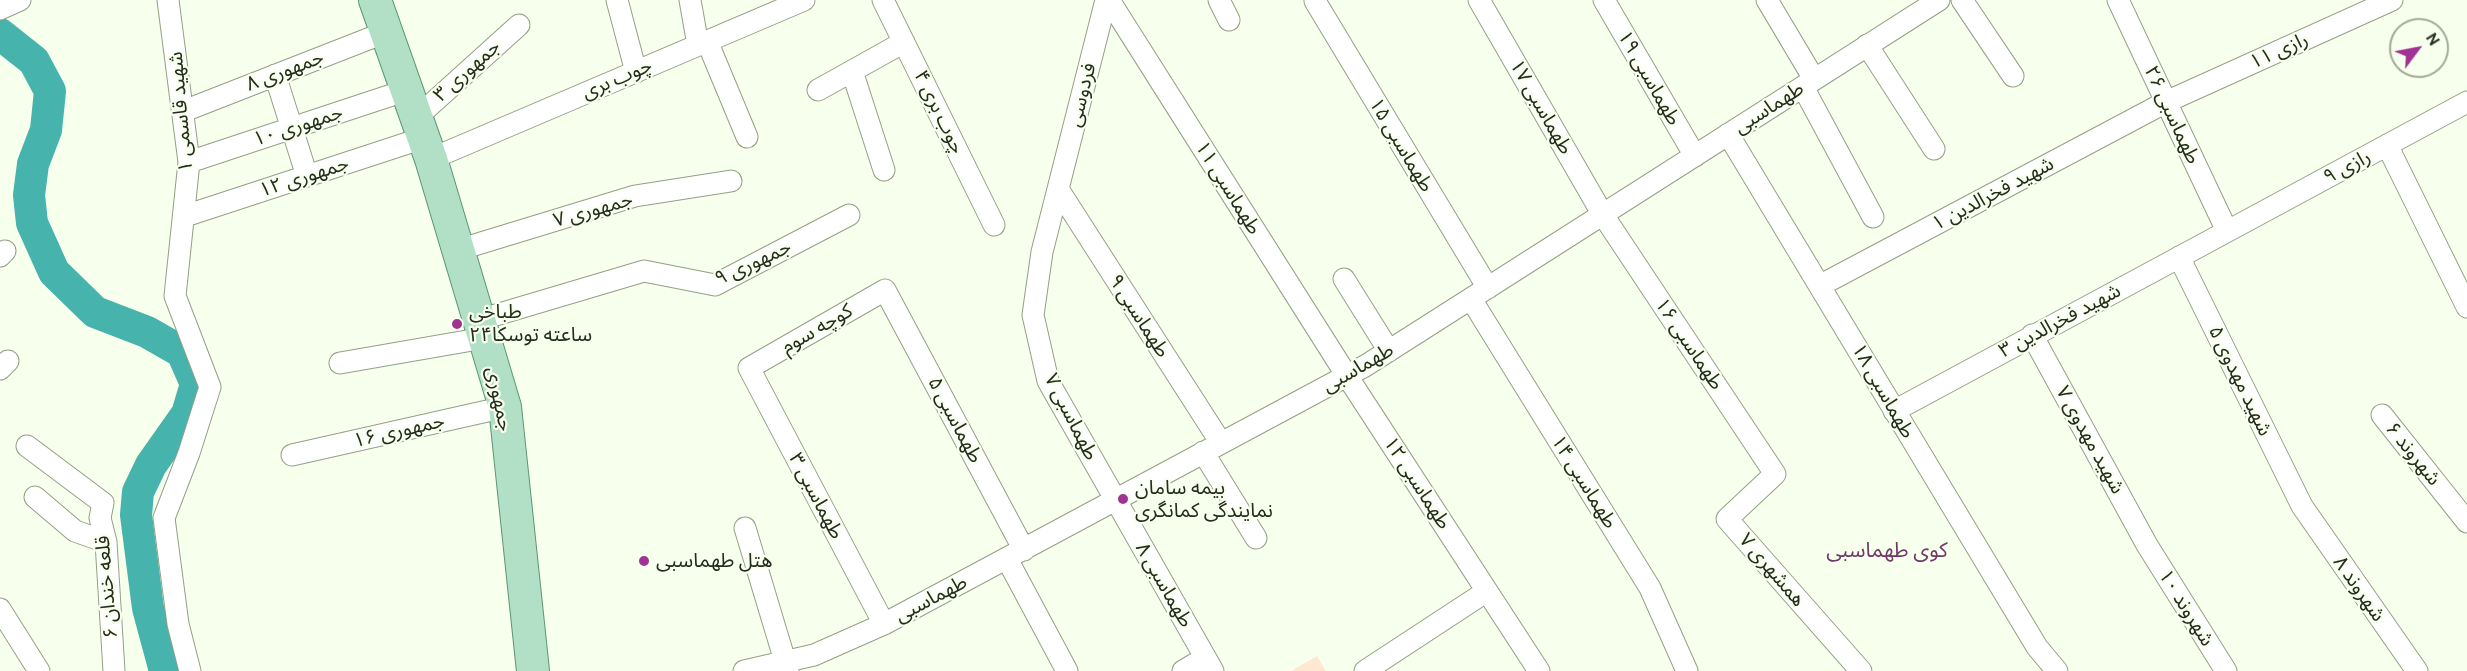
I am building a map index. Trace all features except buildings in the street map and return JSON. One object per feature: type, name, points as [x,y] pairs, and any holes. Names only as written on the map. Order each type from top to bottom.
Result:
[{"type":"main road","name":"جمهوری","points":[[375,0],[419,126],[505,406],[533,671]]},
{"type":"street","name":"۱ شهید قاسمی","points":[[168,0],[189,162],[175,296],[210,387],[189,453],[164,518],[178,624],[190,671]]},
{"type":"street","points":[[617,0],[636,72]]},
{"type":"street","points":[[690,0],[703,43],[747,137]]},
{"type":"street","name":"چوب بری","points":[[419,126],[636,72],[804,0]]},
{"type":"street","name":"۴ چوب بری","points":[[883,0],[994,225]]},
{"type":"street","name":"فردوسی","points":[[1058,189],[1108,0]]},
{"type":"street","name":"۱۱ طهماسبی","points":[[1108,0],[1347,376]]},
{"type":"street","points":[[1219,0],[1229,20]]},
{"type":"street","name":"۱۷ طهماسبی","points":[[1479,0],[1603,214]]},
{"type":"street","name":"۱۹ طهماسبی","points":[[1604,0],[1695,156]]},
{"type":"street","points":[[1767,0],[1873,217]]},
{"type":"street","name":"طهماسبی","points":[[744,671],[787,666],[884,624],[1347,376],[1939,0]]},
{"type":"street","points":[[1962,0],[2013,76]]},
{"type":"street","name":"۲۶ طهماسبی","points":[[2118,0],[2227,231]]},
{"type":"street","name":"رازی ۱۱","points":[[2166,102],[2392,0]]},
{"type":"street","name":"۱۵ طهماسبی","points":[[1315,1],[1480,293]]},
{"type":"street","name":"۳ جمهوری","points":[[419,126],[519,25]]},
{"type":"street","name":"۸ جمهوری","points":[[184,111],[386,32]]},
{"type":"street","points":[[818,90],[904,42]]},
{"type":"street","points":[[1867,45],[1934,149]]},
{"type":"street","points":[[852,71],[884,170]]},
{"type":"street","points":[[275,75],[307,176]]},
{"type":"street","name":"۱ شهید فخرالدین","points":[[1821,285],[2166,102]]},
{"type":"street","name":"رازی ۹","points":[[2227,231],[2467,102]]},
{"type":"street","name":"۱۰ جمهوری","points":[[189,162],[292,128],[419,126]]},
{"type":"street","name":"۱۲ جمهوری","points":[[184,216],[307,176],[419,126]]},
{"type":"street","name":"۱۸ طهماسبی","points":[[1728,134],[2037,647],[2057,671]]},
{"type":"street","points":[[2387,145],[2467,307]]},
{"type":"street","name":"۷ جمهوری","points":[[458,250],[635,196],[731,181]]},
{"type":"street","name":"۹ طهماسبی","points":[[1058,189],[1212,447],[1256,538]]},
{"type":"street","name":"۷ طهماسبی","points":[[1058,189],[1042,252],[1033,315],[1048,381],[1115,499]]},
{"type":"street","name":"۱۶ طهماسبی","points":[[1603,214],[1775,474]]},
{"type":"street","name":"۹ جمهوری","points":[[340,363],[482,329],[644,271],[715,285],[849,215]]},
{"type":"street","name":"۳ شهید فخرالدین","points":[[1894,411],[2227,231]]},
{"type":"street","name":"۵ شهید مهدوی","points":[[2179,257],[2302,506]]},
{"type":"street","points":[[1344,279],[1389,351]]},
{"type":"street","name":"کوچه سوم","points":[[749,368],[885,290]]},
{"type":"street","name":"۵ طهماسبی","points":[[885,290],[1016,555],[1067,671]]},
{"type":"street","name":"۱۴ طهماسبی","points":[[1480,293],[1650,588],[1687,671]]},
{"type":"street","name":"۷ شهید مهدوی","points":[[2032,335],[2147,545]]},
{"type":"street","name":"۳ طهماسبی","points":[[749,368],[884,624]]},
{"type":"street","name":"۱۲ طهماسبی","points":[[1347,376],[1539,671]]},
{"type":"street","name":"۱۶ جمهوری","points":[[292,455],[505,406]]},
{"type":"street","name":"شهروند ۶","points":[[2382,415],[2467,522]]},
{"type":"street","name":"۶ قلعه خندان","points":[[27,446],[103,503],[100,518],[106,542],[114,671]]},
{"type":"street","name":"۷ همشهری","points":[[1775,474],[1727,519],[1861,671]]},
{"type":"street","points":[[35,497],[75,531],[106,542]]},
{"type":"street","name":"۸ طهماسبی","points":[[1115,499],[1209,664]]},
{"type":"street","name":"شهروند ۸","points":[[2302,506],[2417,671]]},
{"type":"street","points":[[745,528],[787,666]]},
{"type":"street","name":"شهروند ۱۰","points":[[2147,545],[2226,671]]},
{"type":"street","points":[[1365,671],[1486,591]]},
{"type":"street","points":[[0,609],[39,671]]},
{"type":"street","points":[[1183,671],[1209,664]]},
{"type":"shaded area","points":[[1317,656],[1326,671],[1291,671]]},
{"type":"waterway","points":[[0,34],[34,61],[50,91],[46,130],[33,164],[29,195],[32,223],[54,272],[95,312],[147,332],[182,352],[196,384],[187,414],[151,465],[138,492],[136,515],[148,608],[165,671]]},
{"type":"place","name":"طباخی ۲۴ساعته توسکا","points":[[457,324]]},
{"type":"place","name":"بیمه سامان نمایندگی کمانگری","points":[[1123,499]]},
{"type":"place","name":"هتل طهماسبی","points":[[644,561]]},
{"type":"district","name":"کوی طهماسبی","points":[[1887,551]]}]
